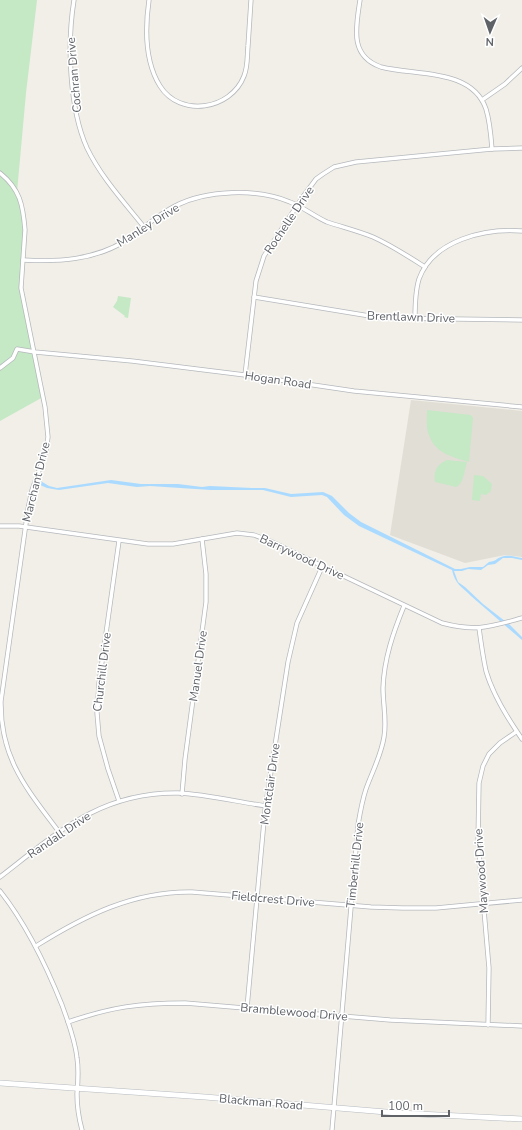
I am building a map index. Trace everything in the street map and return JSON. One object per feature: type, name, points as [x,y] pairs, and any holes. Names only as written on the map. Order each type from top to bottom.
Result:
[{"type":"street","name":"Cochran Drive","points":[[74,0],[70,33],[71,58],[75,106],[81,131],[87,148],[112,187],[144,227]]},
{"type":"street","points":[[149,0],[147,42],[157,80],[162,88],[173,98],[186,104],[200,107],[224,100],[232,94],[241,82],[247,64],[251,0]]},
{"type":"street","points":[[360,0],[356,32],[357,39],[360,49],[369,61],[384,68],[442,76],[456,80],[470,88],[482,100],[488,115],[492,149]]},
{"type":"street","points":[[482,100],[505,84],[522,68]]},
{"type":"street","name":"Rochelle Drive","points":[[245,375],[257,276],[264,256],[309,187],[320,176],[338,166],[356,162],[492,149],[522,148]]},
{"type":"street","name":"Marchant Drive","points":[[0,173],[13,186],[17,192],[21,204],[25,230],[20,280],[46,413],[48,437],[46,451],[31,496],[25,527],[1,701],[1,727],[6,752],[14,770],[26,789],[59,832]]},
{"type":"street","name":"Manley Drive","points":[[23,260],[58,261],[85,257],[121,244],[169,209],[179,204],[196,198],[212,195],[239,194],[266,195],[281,198],[326,221],[380,240],[425,268]]},
{"type":"street","points":[[414,319],[418,284],[429,262],[442,250],[476,236],[499,231],[522,231]]},
{"type":"street","name":"Brentlawn Drive","points":[[254,297],[373,317],[522,320]]},
{"type":"street","name":"Hogan Road","points":[[0,368],[13,358],[17,349],[126,360],[354,391],[522,407]]},
{"type":"street","name":"Barrywood Drive","points":[[0,526],[25,527],[119,541],[158,544],[173,544],[233,534],[249,534],[270,542],[442,623],[479,628],[522,618]]},
{"type":"street","name":"Manuel Drive","points":[[182,794],[185,758],[206,602],[206,574],[202,539]]},
{"type":"street","name":"Churchill Drive","points":[[119,541],[99,683],[97,717],[98,732],[104,755],[119,801]]},
{"type":"street","name":"Montclair Drive","points":[[248,1008],[266,806],[288,662],[299,619],[322,567]]},
{"type":"street","name":"Timberhill Drive","points":[[332,1130],[356,838],[364,794],[378,758],[384,737],[385,719],[383,689],[387,655],[404,606]]},
{"type":"street","points":[[479,628],[489,680],[505,713],[522,739]]},
{"type":"street","name":"Maywood Drive","points":[[488,1025],[489,968],[482,903],[478,841],[479,792],[484,764],[491,752],[500,743],[516,732]]},
{"type":"street","name":"Randall Drive","points":[[0,877],[59,832],[86,815],[119,801],[150,795],[182,794],[266,806]]},
{"type":"street","points":[[0,891],[11,905],[36,946],[54,984],[68,1022],[77,1057],[79,1074],[78,1102],[82,1130]]},
{"type":"street","name":"Fieldcrest Drive","points":[[36,946],[82,919],[112,906],[138,898],[159,894],[186,892],[351,905],[419,908],[522,900]]},
{"type":"street","name":"Bramblewood Drive","points":[[68,1022],[101,1011],[142,1004],[185,1003],[342,1017],[522,1026]]},
{"type":"street","name":"Blackman Road","points":[[0,1083],[333,1108],[522,1119]]},
{"type":"shaded area","points":[[411,400],[522,411],[522,557],[505,555],[465,563],[390,535]]},
{"type":"green space","points":[[0,0],[37,0],[26,93],[17,192],[25,221],[21,280],[43,397],[0,421]]},
{"type":"green space","points":[[118,296],[131,298],[128,318],[124,317],[125,316],[113,307]]},
{"type":"green space","points":[[427,410],[471,415],[473,418],[469,462],[449,456],[438,449],[430,439],[427,430]]},
{"type":"green space","points":[[447,460],[467,462],[461,483],[456,487],[435,482],[436,469]]},
{"type":"green space","points":[[474,475],[483,476],[492,484],[491,491],[486,495],[481,494],[480,501],[472,500]]},
{"type":"water","points":[[39,480],[49,486],[57,488],[111,480],[141,484],[265,488],[291,494],[323,492],[332,496],[349,513],[361,522],[455,569],[483,567],[489,562],[503,556],[522,558],[522,560],[503,558],[495,564],[488,565],[481,570],[468,569],[454,571],[458,582],[510,625],[522,637],[522,640],[462,588],[455,579],[452,570],[359,526],[344,515],[327,497],[322,495],[291,497],[263,490],[211,490],[150,486],[137,487],[108,483],[59,490],[47,488],[38,484]]}]
